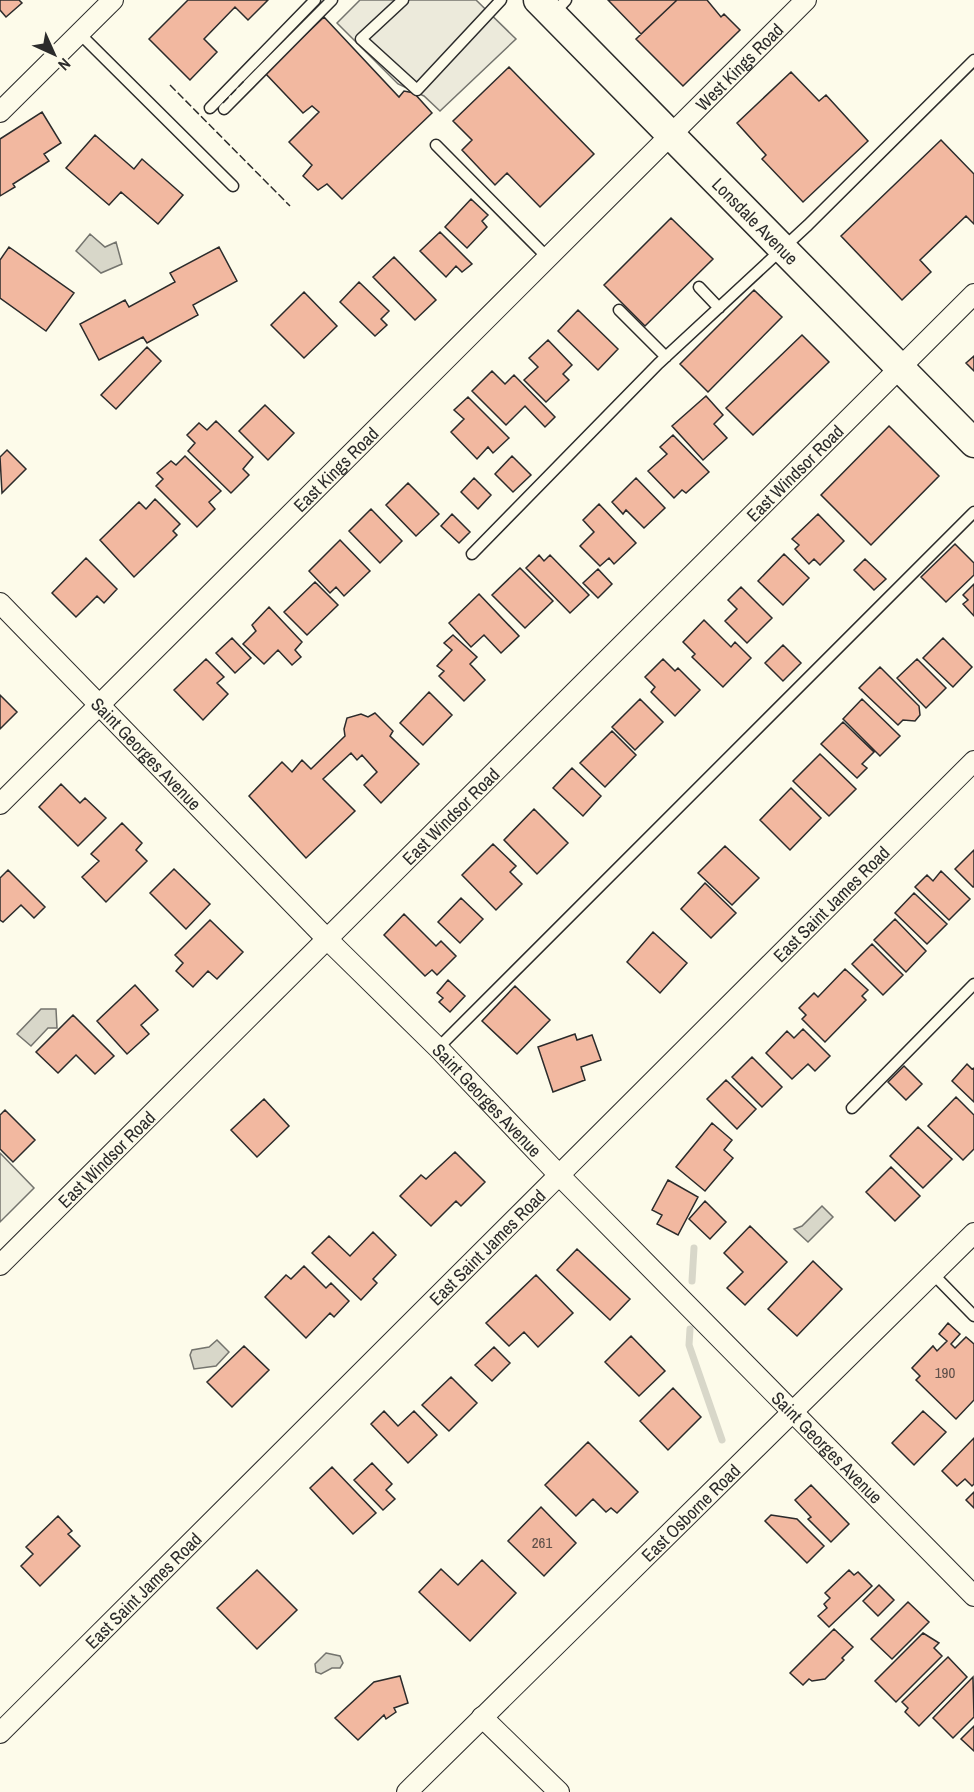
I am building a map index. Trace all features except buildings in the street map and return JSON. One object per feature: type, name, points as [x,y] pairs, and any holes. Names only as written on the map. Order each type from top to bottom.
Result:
[{"type":"street","points":[[0,112],[113,0]]},
{"type":"street","name":"West Kings Road","points":[[671,134],[806,0]]},
{"type":"street","name":"Lonsdale Avenue","points":[[553,5],[671,134],[974,443]]},
{"type":"street","name":"East Kings Road","points":[[0,804],[671,134]]},
{"type":"street","name":"East Windsor Road","points":[[0,1265],[974,294]]},
{"type":"street","name":"Saint Georges Avenue","points":[[0,603],[328,940],[438,1048],[560,1176],[974,1596]]},
{"type":"street","name":"East Saint James Road","points":[[0,1733],[974,761]]},
{"type":"street","name":"East Osborne Road","points":[[407,1792],[974,1233]]},
{"type":"street","points":[[483,1716],[559,1792]]},
{"type":"lane","points":[[210,108],[315,0]]},
{"type":"lane","points":[[224,109],[332,0]]},
{"type":"lane","points":[[403,0],[361,39],[417,90],[501,0]]},
{"type":"lane","points":[[79,33],[233,186]]},
{"type":"lane","points":[[472,554],[666,357],[783,248],[974,60]]},
{"type":"lane","points":[[436,145],[547,257]]},
{"type":"lane","points":[[699,287],[719,308]]},
{"type":"lane","points":[[619,310],[666,357]]},
{"type":"lane","points":[[438,1048],[974,512]]},
{"type":"lane","points":[[852,1108],[974,984]]},
{"type":"lane","points":[[933,1274],[974,1316]]},
{"type":"shaded area","points":[[360,0],[476,0],[516,39],[440,111],[424,96],[398,84],[337,23]]},
{"type":"shaded area","points":[[90,234],[105,247],[116,242],[122,264],[101,273],[76,251]]},
{"type":"shaded area","points":[[41,1009],[56,1009],[57,1028],[48,1028],[31,1046],[17,1034]]},
{"type":"shaded area","points":[[0,1153],[34,1188],[0,1222]]},
{"type":"shaded area","points":[[822,1206],[833,1217],[808,1242],[794,1229],[802,1226]]},
{"type":"shaded area","points":[[217,1340],[229,1352],[216,1366],[194,1369],[190,1355],[192,1350],[209,1347]]},
{"type":"shaded area","points":[[326,1653],[340,1656],[343,1663],[340,1668],[332,1668],[321,1674],[316,1672],[315,1664]]},
{"type":"waterway","points":[[692,1281],[694,1248]]},
{"type":"waterway","points":[[690,1329],[689,1345],[722,1440]]},
{"type":"fence","points":[[223,103],[245,80]]},
{"type":"fence","points":[[170,85],[290,206]]}]
